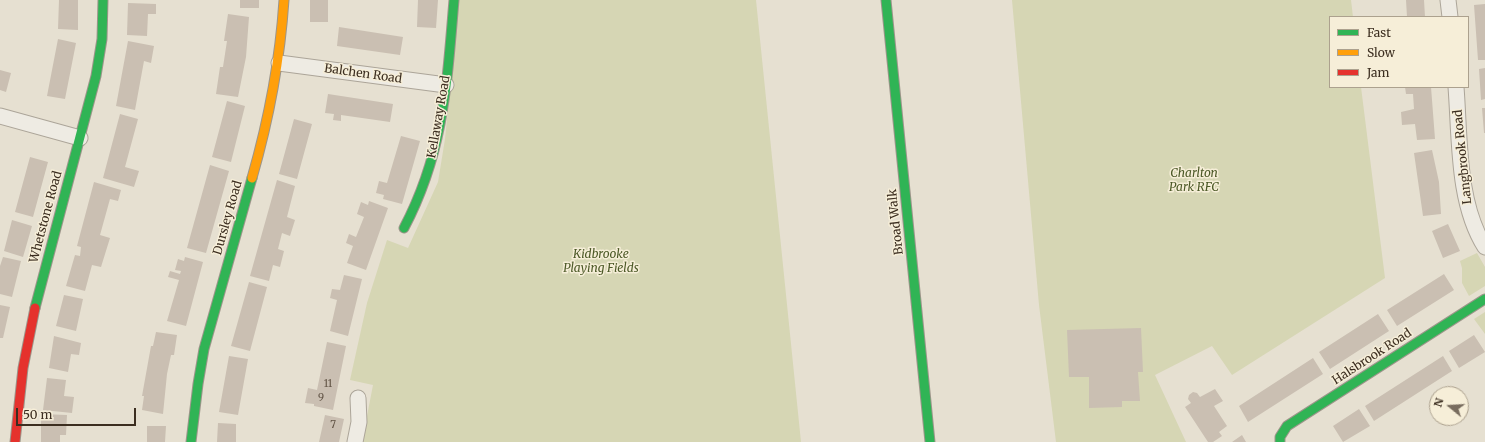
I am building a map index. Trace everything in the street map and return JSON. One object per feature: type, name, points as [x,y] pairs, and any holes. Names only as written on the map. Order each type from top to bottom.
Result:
[{"type":"street","name":"Whetstone Road","points":[[15,442],[23,368],[30,325],[96,76],[102,39],[103,0]]},
{"type":"street","name":"Dursley Road","points":[[191,442],[196,398],[204,350],[269,114],[279,63],[284,0]]},
{"type":"street","name":"Kellaway Road","points":[[404,228],[418,205],[440,130],[446,86],[454,0]]},
{"type":"street","name":"Broad Walk","points":[[886,0],[930,442]]},
{"type":"street","points":[[1448,0],[1450,16]]},
{"type":"street","name":"Balchen Road","points":[[279,63],[446,86]]},
{"type":"street","name":"Langbrook Road","points":[[1456,88],[1464,183],[1470,213],[1485,247]]},
{"type":"street","points":[[0,116],[80,138]]},
{"type":"street","name":"Halsbrook Road","points":[[1280,442],[1280,437],[1287,426],[1485,299]]},
{"type":"street","points":[[355,442],[359,422],[358,398]]},
{"type":"green space","name":"Kidbrooke Playing Fields","points":[[459,0],[756,0],[801,442],[362,442],[373,385],[350,380],[367,303],[387,240],[408,248],[438,182],[445,139]]},
{"type":"green space","name":"Charlton Park RFC","points":[[1012,0],[1351,0],[1353,16],[1329,16],[1329,88],[1361,88],[1385,278],[1232,375],[1212,346],[1155,375],[1186,442],[1056,442],[1039,305]]},
{"type":"green space","points":[[1477,253],[1485,267],[1485,286],[1469,296],[1462,283],[1462,268],[1460,261]]},
{"type":"green space","points":[[1485,312],[1485,334],[1474,319]]},
{"type":"building","points":[[59,0],[78,0],[78,30],[58,29]]},
{"type":"building","points":[[240,0],[259,0],[259,8],[240,8]]},
{"type":"building","points":[[310,0],[328,0],[328,22],[310,22]]},
{"type":"building","points":[[418,0],[438,0],[436,28],[417,27]]},
{"type":"building","points":[[1406,0],[1424,0],[1425,16],[1407,16]]},
{"type":"building","points":[[128,3],[156,4],[156,14],[148,14],[147,36],[127,35]]},
{"type":"building","points":[[1485,4],[1485,60],[1478,60],[1474,5]]},
{"type":"building","points":[[228,14],[249,17],[246,57],[238,97],[216,94],[220,67],[223,67],[227,41],[224,41]]},
{"type":"building","points":[[339,27],[403,37],[400,55],[337,46]]},
{"type":"building","points":[[58,39],[76,43],[65,99],[47,96]]},
{"type":"building","points":[[128,41],[154,46],[151,63],[144,61],[135,110],[116,106]]},
{"type":"building","points":[[1485,68],[1485,99],[1481,100],[1479,69]]},
{"type":"building","points":[[0,70],[11,73],[6,92],[0,90]]},
{"type":"building","points":[[1405,88],[1431,88],[1435,139],[1417,140],[1415,124],[1402,125],[1401,112],[1414,109],[1413,94],[1406,94]]},
{"type":"building","points":[[328,94],[393,104],[390,122],[341,115],[341,121],[333,120],[334,114],[325,113]]},
{"type":"building","points":[[227,101],[245,106],[231,162],[212,157]]},
{"type":"building","points":[[1482,108],[1485,108],[1485,133],[1484,133]]},
{"type":"building","points":[[120,114],[138,119],[125,167],[139,171],[134,187],[103,178]]},
{"type":"building","points":[[294,119],[312,124],[297,179],[279,174]]},
{"type":"building","points":[[401,136],[420,141],[402,204],[383,199],[384,195],[376,193],[379,181],[387,183]]},
{"type":"building","points":[[1432,150],[1439,182],[1441,214],[1423,216],[1414,153]]},
{"type":"building","points":[[30,157],[48,162],[33,217],[15,212]]},
{"type":"building","points":[[210,165],[229,171],[206,253],[187,248]]},
{"type":"building","points":[[277,180],[295,186],[287,217],[295,220],[290,236],[282,233],[278,249],[284,251],[280,267],[273,265],[269,281],[250,276]]},
{"type":"building","points":[[94,182],[121,190],[118,201],[110,199],[100,235],[110,238],[101,267],[92,265],[85,291],[66,286],[75,255],[80,256],[81,247],[77,246]]},
{"type":"building","points":[[369,201],[388,208],[366,270],[347,263],[353,246],[346,243],[349,234],[356,237],[364,217],[357,214],[361,202],[368,205]]},
{"type":"building","points":[[12,220],[32,226],[23,257],[4,251]]},
{"type":"building","points":[[1448,224],[1460,251],[1443,258],[1432,231]]},
{"type":"building","points":[[3,257],[21,261],[12,297],[0,294],[0,266]]},
{"type":"building","points":[[185,257],[203,262],[186,326],[167,321],[179,280],[168,277],[170,271],[180,274],[181,271],[175,270],[178,259],[184,261]]},
{"type":"building","points":[[1444,274],[1454,290],[1397,326],[1387,310]]},
{"type":"building","points":[[344,275],[362,279],[348,336],[330,331],[337,300],[330,298],[332,289],[340,290]]},
{"type":"building","points":[[249,282],[267,287],[250,351],[231,346]]},
{"type":"building","points":[[64,295],[83,299],[76,331],[56,326]]},
{"type":"building","points":[[0,305],[10,307],[3,338],[0,338]]},
{"type":"building","points":[[1378,314],[1389,331],[1330,369],[1319,352]]},
{"type":"building","points":[[1141,328],[1143,372],[1138,372],[1140,401],[1122,401],[1122,407],[1089,408],[1089,377],[1069,377],[1067,330]]},
{"type":"building","points":[[156,332],[177,335],[174,355],[171,355],[167,374],[163,414],[142,410],[144,396],[142,396],[151,346],[153,346]]},
{"type":"building","points":[[1474,335],[1485,352],[1459,368],[1449,351]]},
{"type":"building","points":[[54,336],[81,343],[79,355],[71,354],[68,372],[49,368]]},
{"type":"building","points":[[327,342],[346,346],[333,410],[314,406],[314,404],[305,403],[308,388],[317,390]]},
{"type":"building","points":[[229,356],[248,359],[238,415],[219,412]]},
{"type":"building","points":[[1443,356],[1452,371],[1374,421],[1365,406]]},
{"type":"building","points":[[1313,358],[1323,374],[1248,422],[1239,406]]},
{"type":"building","points":[[47,378],[66,380],[64,396],[74,397],[72,413],[43,410]]},
{"type":"building","points":[[1215,389],[1223,401],[1214,406],[1227,426],[1219,432],[1222,436],[1213,442],[1208,442],[1185,407],[1191,403],[1188,399],[1189,395],[1193,392],[1197,393],[1200,397]]},
{"type":"building","points":[[1359,409],[1370,426],[1343,442],[1333,426]]},
{"type":"building","points":[[41,414],[67,415],[66,435],[60,435],[60,442],[41,442]]},
{"type":"building","points":[[325,415],[344,419],[339,442],[319,442]]},
{"type":"building","points":[[218,423],[236,424],[236,442],[217,442]]},
{"type":"building","points":[[147,426],[166,426],[165,442],[147,442]]},
{"type":"building","points":[[1242,435],[1246,442],[1232,442]]},
{"type":"traffic: fast","points":[[35,308],[96,76],[102,39],[103,0]]},
{"type":"traffic: fast","points":[[404,228],[428,172],[436,144],[446,89],[454,0]]},
{"type":"traffic: fast","points":[[886,0],[930,442]]},
{"type":"traffic: fast","points":[[191,442],[204,349],[252,178]]},
{"type":"traffic: fast","points":[[1280,442],[1280,437],[1287,426],[1485,299]]},
{"type":"traffic: slow","points":[[252,178],[264,134],[277,68],[284,0]]},
{"type":"traffic: jam","points":[[15,442],[23,368],[35,308]]}]
